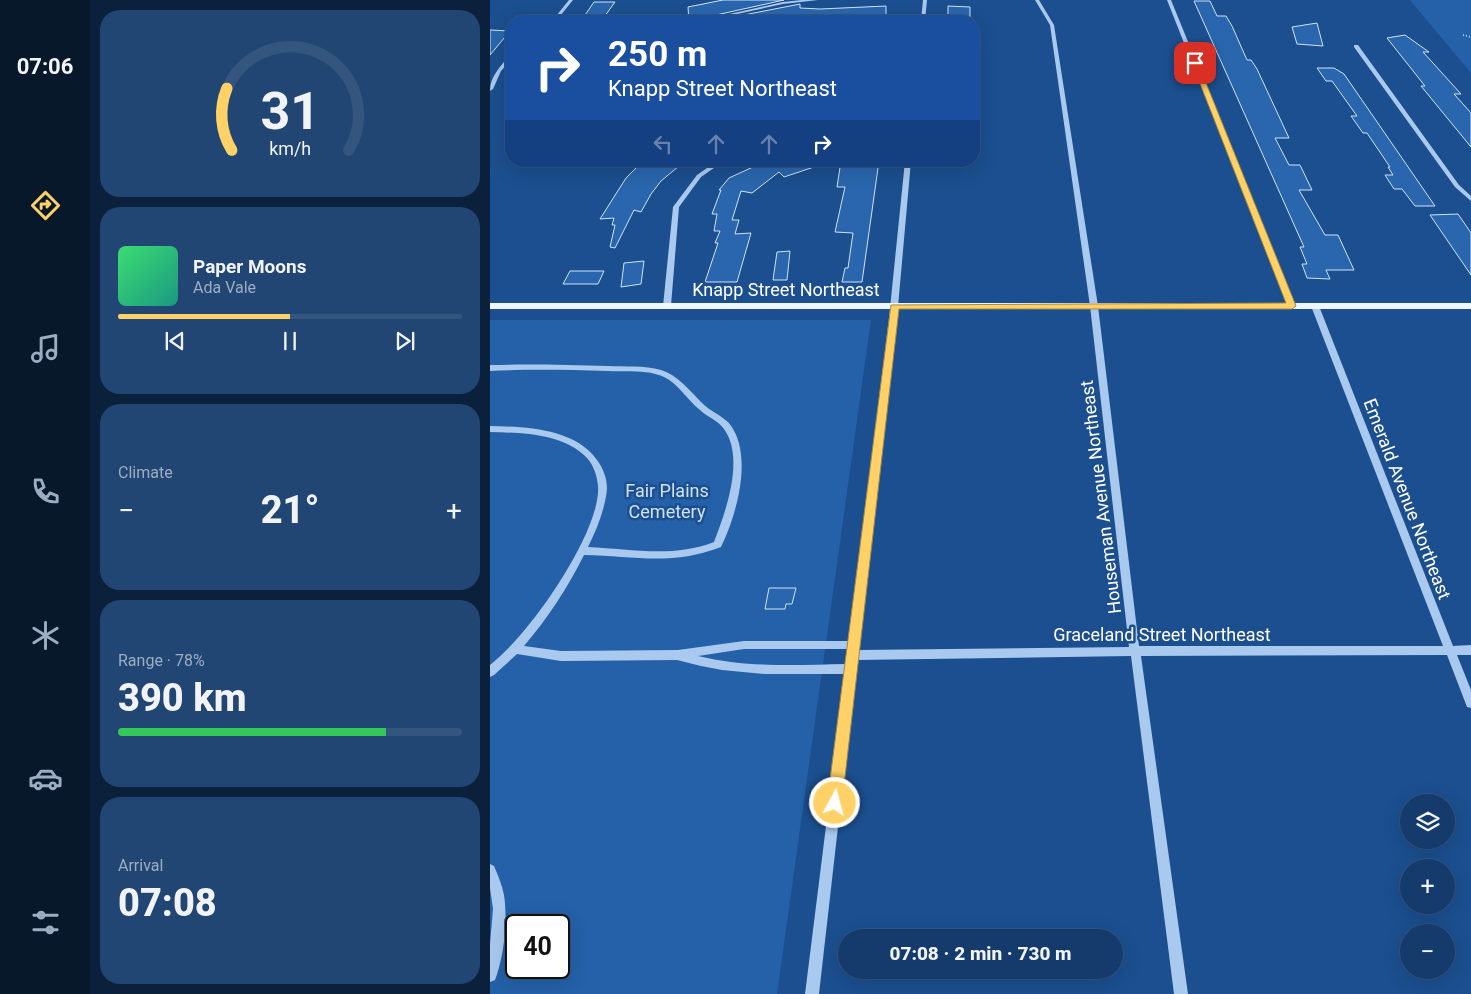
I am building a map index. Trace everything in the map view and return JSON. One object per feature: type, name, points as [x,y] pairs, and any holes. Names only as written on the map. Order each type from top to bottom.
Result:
[{"type":"main road","name":"Knapp Street Northeast","points":[[490,306],[1471,306]]},
{"type":"street","points":[[559,15],[571,0]]},
{"type":"street","points":[[728,15],[783,3],[816,0]]},
{"type":"street","points":[[924,15],[925,0]]},
{"type":"street","name":"Houseman Avenue Northeast","points":[[1037,0],[1052,24],[1094,306],[1135,651],[1181,994]]},
{"type":"street","points":[[1169,0],[1292,306]]},
{"type":"street","points":[[1356,46],[1458,186],[1471,199]]},
{"type":"street","points":[[490,89],[499,71],[505,64]]},
{"type":"street","points":[[667,306],[676,207],[699,176],[712,167]]},
{"type":"street","points":[[812,994],[894,307],[907,167]]},
{"type":"street","name":"Emerald Avenue Northeast","points":[[1315,306],[1471,703]]},
{"type":"street","points":[[490,368],[628,370],[664,374],[680,384],[705,410],[728,428],[737,455],[737,476],[731,508],[718,544],[702,552],[678,554],[582,551]]},
{"type":"street","points":[[490,429],[526,431],[566,440],[580,447],[594,462],[600,470],[602,485],[596,517],[568,579],[516,648],[490,672]]},
{"type":"street","points":[[516,648],[561,656],[678,655],[744,645],[853,650]]},
{"type":"street","name":"Graceland Street Northeast","points":[[853,650],[1471,650]]},
{"type":"street","points":[[678,655],[696,661],[738,668],[851,669]]},
{"type":"street","points":[[490,870],[499,896],[498,938],[490,975]]},
{"type":"path","points":[[1463,35],[1471,36]]},
{"type":"green space","points":[[1410,0],[1471,0],[1471,73]]},
{"type":"green space","name":"Fair Plains Cemetery","points":[[490,320],[871,320],[777,994],[490,994]]},
{"type":"building","points":[[723,0],[784,0],[716,15],[689,15],[688,7]]},
{"type":"building","points":[[1194,1],[1210,1],[1217,16],[1226,16],[1232,26],[1247,60],[1251,60],[1257,69],[1289,138],[1275,138],[1289,165],[1300,165],[1312,190],[1299,190],[1325,235],[1338,235],[1354,270],[1326,270],[1330,279],[1307,278],[1302,264],[1307,264],[1300,247],[1304,247]]},
{"type":"building","points":[[594,2],[615,2],[606,15],[585,15]]},
{"type":"building","points":[[800,4],[800,8],[820,9],[886,6],[886,15],[744,15]]},
{"type":"building","points":[[948,6],[970,7],[970,15],[948,15]]},
{"type":"building","points":[[1317,23],[1323,46],[1297,44],[1292,27]]},
{"type":"building","points":[[490,30],[505,31],[505,37],[490,55]]},
{"type":"building","points":[[1405,35],[1429,52],[1423,52],[1461,94],[1454,94],[1471,113],[1471,147],[1421,86],[1425,86],[1387,38]]},
{"type":"building","points":[[1317,68],[1334,68],[1344,74],[1435,206],[1415,206],[1402,189],[1394,189],[1385,175],[1393,175],[1388,167],[1390,167],[1367,133],[1363,133],[1351,116],[1357,116],[1332,81],[1326,81]]},
{"type":"building","points":[[637,167],[678,167],[661,181],[641,212],[634,210],[615,248],[610,247],[615,225],[612,225],[614,218],[600,219],[626,178]]},
{"type":"building","points":[[753,167],[814,167],[784,177],[779,172],[752,193],[741,191],[732,220],[739,220],[735,234],[751,233],[737,282],[705,282],[720,231],[714,231],[717,214],[712,214],[721,190],[719,190],[729,178]]},
{"type":"building","points":[[840,167],[878,167],[862,282],[842,282],[845,268],[848,268],[853,233],[835,232],[845,187],[837,187]]},
{"type":"building","points":[[1458,214],[1471,233],[1471,275],[1430,215]]},
{"type":"building","points":[[790,251],[787,280],[773,280],[777,252]]},
{"type":"building","points":[[644,261],[641,284],[621,287],[624,263]]},
{"type":"building","points":[[570,271],[604,271],[598,284],[563,284]]},
{"type":"building","points":[[769,588],[796,588],[792,604],[786,604],[785,609],[765,609]]},
{"type":"route","points":[[835,803],[894,307],[1292,306],[1195,63]]}]
